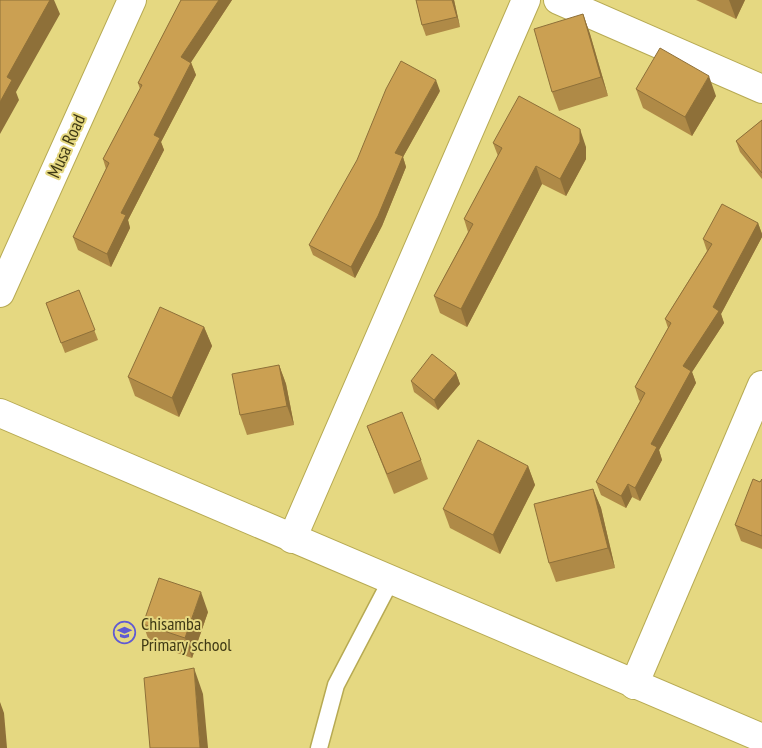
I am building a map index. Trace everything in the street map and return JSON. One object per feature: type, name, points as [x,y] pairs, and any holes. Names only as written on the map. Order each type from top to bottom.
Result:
[{"type":"street","name":"Musa Road","points":[[0,292],[132,0]]},
{"type":"street","points":[[292,539],[526,0]]},
{"type":"street","points":[[558,0],[762,89]]},
{"type":"street","points":[[634,685],[762,385]]},
{"type":"street","points":[[0,414],[762,738]]},
{"type":"lane","points":[[319,748],[336,685],[391,580]]},
{"type":"building","points":[[0,0],[50,0],[7,77],[12,80],[0,102]]},
{"type":"building","points":[[181,0],[219,0],[181,57],[191,63],[154,135],[160,138],[121,213],[126,215],[107,254],[73,237],[109,163],[103,159],[142,85],[138,83]]},
{"type":"building","points":[[416,0],[452,0],[457,17],[422,25]]},
{"type":"building","points":[[583,14],[601,77],[552,92],[534,29]]},
{"type":"building","points":[[660,48],[709,76],[685,117],[636,89]]},
{"type":"building","points":[[401,61],[436,80],[395,153],[403,156],[378,216],[351,267],[309,245],[357,160],[386,89]]},
{"type":"building","points":[[519,96],[580,129],[580,142],[560,179],[536,166],[461,309],[434,296],[473,224],[464,219],[502,148],[493,143]]},
{"type":"building","points":[[762,120],[762,173],[736,141]]},
{"type":"building","points":[[722,204],[758,223],[713,307],[719,311],[683,366],[691,371],[651,444],[657,447],[635,488],[628,484],[621,496],[596,482],[645,393],[635,387],[671,323],[665,319],[712,244],[703,239]]},
{"type":"building","points":[[79,290],[95,330],[61,343],[46,303]]},
{"type":"building","points":[[160,307],[204,327],[172,398],[128,377]]},
{"type":"building","points":[[432,354],[456,373],[434,400],[411,381]]},
{"type":"building","points":[[279,365],[287,406],[240,415],[232,374]]},
{"type":"building","points":[[402,412],[421,460],[387,474],[367,426]]},
{"type":"building","points":[[478,440],[528,466],[493,535],[443,509]]},
{"type":"building","points":[[753,479],[760,482],[762,479],[762,536],[735,525]]},
{"type":"building","points":[[593,489],[608,548],[549,563],[534,504]]},
{"type":"building","points":[[159,578],[201,592],[185,638],[143,624]]},
{"type":"building","points":[[194,668],[200,748],[150,748],[144,678]]},
{"type":"place","name":"Chisamba Primary school","points":[[125,633]]}]
